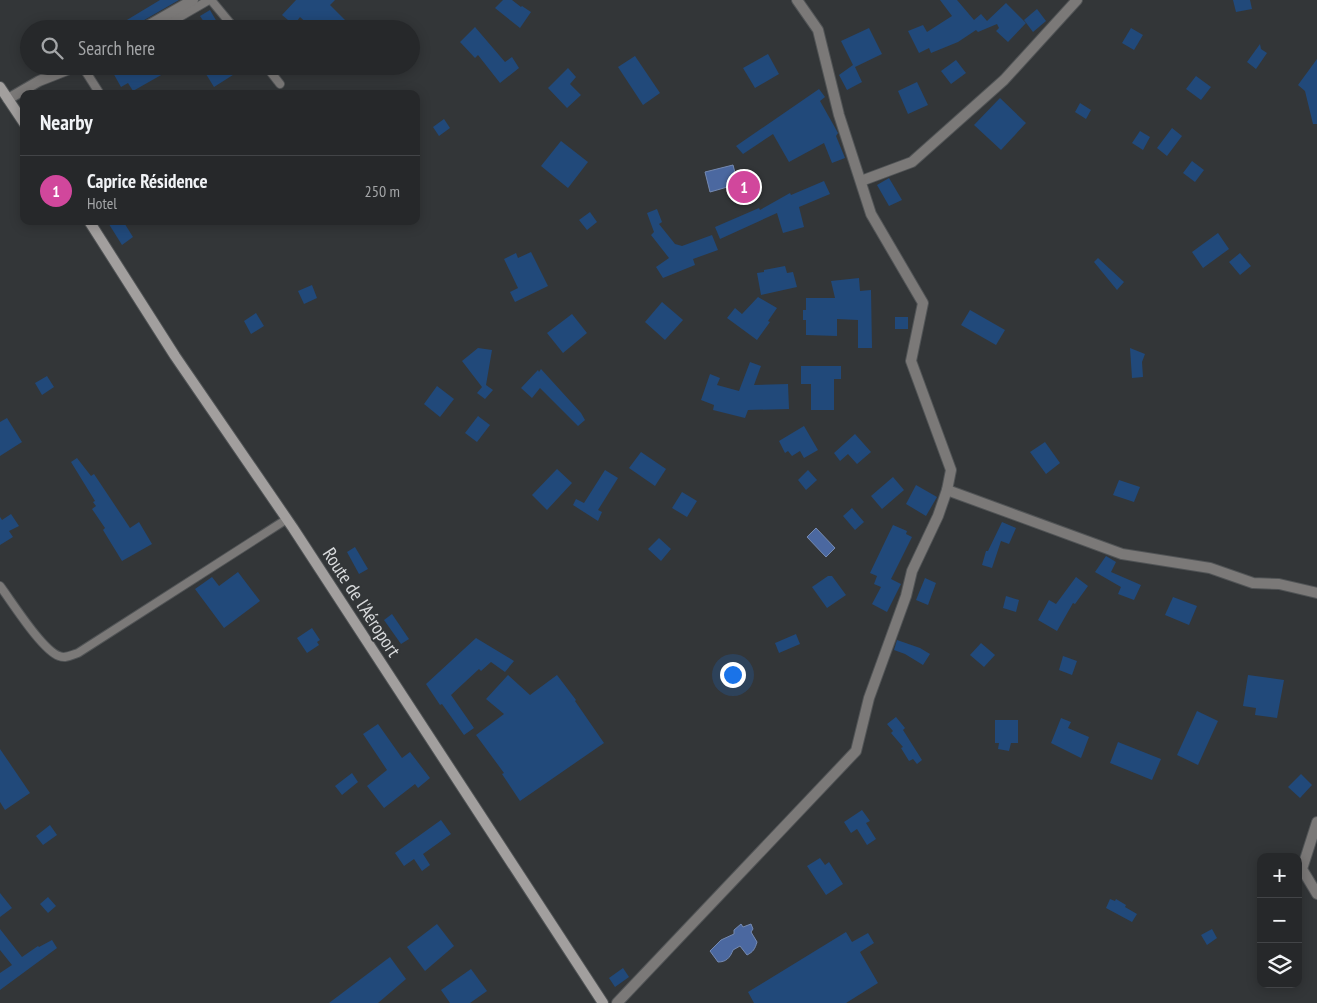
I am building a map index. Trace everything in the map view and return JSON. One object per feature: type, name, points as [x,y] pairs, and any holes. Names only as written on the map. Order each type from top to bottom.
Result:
[{"type":"main road","points":[[0,87],[20,116]]},
{"type":"main road","name":"Route de l'Aéroport","points":[[91,225],[175,356],[287,519],[603,1003]]},
{"type":"street","points":[[158,20],[192,0]]},
{"type":"street","points":[[617,1003],[856,751],[869,698],[906,596],[912,571],[938,516],[947,490],[951,470],[912,360],[922,303],[871,214],[840,115],[818,30],[797,0]]},
{"type":"street","points":[[861,181],[912,162],[1004,80],[1077,0]]},
{"type":"street","points":[[23,90],[54,75]]},
{"type":"street","points":[[8,99],[20,92]]},
{"type":"street","points":[[947,490],[1122,554],[1210,568],[1253,583],[1279,584],[1317,593]]},
{"type":"street","points":[[1317,822],[1302,869],[1317,894]]},
{"type":"lane","points":[[175,20],[210,0],[227,20]]},
{"type":"lane","points":[[88,75],[97,90]]},
{"type":"lane","points":[[273,75],[280,84]]},
{"type":"lane","points":[[0,586],[44,646],[58,656],[66,657],[78,653],[287,519]]},
{"type":"water","points":[[733,165],[738,184],[710,192],[705,172]]},
{"type":"water","points":[[816,528],[835,548],[826,557],[807,537]]},
{"type":"water","points":[[741,924],[743,927],[751,924],[753,929],[751,932],[757,942],[755,948],[747,955],[740,946],[733,950],[727,959],[718,962],[710,951],[721,940],[734,934],[734,930]]},
{"type":"building","points":[[160,0],[179,0],[144,20],[127,20]]},
{"type":"building","points":[[296,0],[335,0],[330,5],[345,20],[303,20],[300,17],[298,20],[288,20],[282,15]]},
{"type":"building","points":[[503,0],[512,0],[531,12],[520,28],[495,8]]},
{"type":"building","points":[[940,0],[957,0],[974,20],[981,14],[987,21],[1006,3],[1026,23],[1008,42],[996,31],[999,28],[997,24],[978,32],[976,30],[958,42],[931,53],[929,48],[919,53],[908,31],[923,25],[927,32],[952,16]]},
{"type":"building","points":[[1233,0],[1250,0],[1252,9],[1236,12]]},
{"type":"building","points":[[1037,9],[1046,21],[1033,32],[1024,20]]},
{"type":"building","points":[[210,10],[216,20],[203,20],[200,16]]},
{"type":"building","points":[[475,27],[505,62],[512,57],[519,68],[500,83],[478,55],[475,58],[460,42]]},
{"type":"building","points":[[869,28],[882,54],[855,67],[862,82],[847,90],[839,75],[853,65],[841,41]]},
{"type":"building","points":[[1131,28],[1143,35],[1134,50],[1122,43]]},
{"type":"building","points":[[1260,44],[1261,49],[1267,53],[1256,69],[1247,62]]},
{"type":"building","points":[[768,54],[779,74],[755,88],[743,68]]},
{"type":"building","points":[[635,56],[660,93],[643,105],[618,67]]},
{"type":"building","points":[[1317,59],[1317,124],[1313,124],[1305,91],[1298,85]]},
{"type":"building","points":[[956,60],[966,73],[951,84],[941,71]]},
{"type":"building","points":[[568,68],[576,77],[570,84],[581,95],[567,108],[548,88]]},
{"type":"building","points":[[114,75],[161,75],[135,90],[132,90],[128,83],[121,87]]},
{"type":"building","points":[[207,75],[233,75],[214,87]]},
{"type":"building","points":[[1196,76],[1211,87],[1201,100],[1186,89]]},
{"type":"building","points":[[917,82],[928,105],[908,114],[898,91]]},
{"type":"building","points":[[819,89],[825,97],[820,101],[838,133],[836,136],[845,158],[832,163],[824,143],[789,162],[773,134],[743,154],[736,146]]},
{"type":"building","points":[[1000,98],[1026,123],[1001,150],[974,125]]},
{"type":"building","points":[[1080,103],[1091,110],[1086,119],[1075,112]]},
{"type":"building","points":[[444,119],[450,128],[439,136],[433,127]]},
{"type":"building","points":[[1172,128],[1182,136],[1167,156],[1157,148]]},
{"type":"building","points":[[1140,131],[1150,137],[1143,150],[1132,143]]},
{"type":"building","points":[[561,141],[588,162],[568,188],[541,166]]},
{"type":"building","points":[[1192,161],[1204,170],[1195,182],[1183,173]]},
{"type":"building","points":[[889,178],[902,200],[889,206],[877,185]]},
{"type":"building","points":[[824,181],[830,194],[799,207],[804,227],[783,233],[777,213],[720,239],[715,227],[759,208],[760,210],[790,193],[791,195]]},
{"type":"building","points":[[657,209],[662,222],[659,224],[675,244],[682,246],[712,235],[718,250],[693,259],[695,265],[663,278],[656,267],[669,258],[651,235],[654,232],[647,213]]},
{"type":"building","points":[[590,212],[597,222],[587,230],[579,220]]},
{"type":"building","points":[[110,225],[126,225],[133,237],[122,245]]},
{"type":"building","points":[[1218,233],[1229,249],[1203,268],[1192,252]]},
{"type":"building","points":[[531,252],[548,286],[515,302],[510,292],[518,288],[504,259],[516,253],[518,258]]},
{"type":"building","points":[[1240,253],[1251,266],[1240,275],[1229,262]]},
{"type":"building","points":[[1098,258],[1124,282],[1117,290],[1094,262]]},
{"type":"building","points":[[785,266],[787,273],[793,272],[797,287],[761,295],[757,273]]},
{"type":"building","points":[[859,278],[860,291],[871,290],[872,348],[858,348],[858,320],[837,319],[837,336],[806,335],[806,320],[803,320],[803,310],[806,310],[806,298],[835,298],[831,281]]},
{"type":"building","points":[[312,285],[317,298],[304,304],[298,291]]},
{"type":"building","points":[[758,297],[777,308],[757,340],[727,318],[735,308],[742,314]]},
{"type":"building","points":[[662,302],[683,320],[665,340],[645,322]]},
{"type":"building","points":[[970,310],[1005,330],[996,345],[961,325]]},
{"type":"building","points":[[256,313],[264,326],[251,334],[244,321]]},
{"type":"building","points":[[572,314],[587,333],[563,353],[547,333]]},
{"type":"building","points":[[895,317],[908,317],[908,329],[895,329]]},
{"type":"building","points":[[478,348],[492,350],[486,385],[493,390],[485,399],[477,393],[482,387],[462,361]]},
{"type":"building","points":[[1130,348],[1145,354],[1142,362],[1143,377],[1132,378]]},
{"type":"building","points":[[750,362],[761,366],[754,385],[788,384],[789,409],[748,410],[745,418],[713,410],[714,405],[701,400],[710,374],[720,378],[717,385],[739,391]]},
{"type":"building","points":[[801,366],[841,366],[841,379],[834,379],[834,410],[811,410],[811,384],[801,384]]},
{"type":"building","points":[[541,369],[581,413],[585,420],[578,426],[540,388],[532,398],[521,388]]},
{"type":"building","points":[[47,376],[54,387],[42,395],[35,383]]},
{"type":"building","points":[[437,386],[454,399],[440,417],[424,404]]},
{"type":"building","points":[[478,416],[490,425],[477,442],[465,433]]},
{"type":"building","points":[[7,418],[22,442],[0,456],[0,422]]},
{"type":"building","points":[[804,426],[818,450],[804,458],[800,451],[792,456],[788,451],[785,453],[779,441]]},
{"type":"building","points":[[855,434],[871,452],[857,464],[848,454],[840,461],[834,453]]},
{"type":"building","points":[[1045,442],[1060,463],[1046,474],[1030,452]]},
{"type":"building","points":[[641,452],[666,469],[655,486],[629,468]]},
{"type":"building","points":[[77,458],[91,476],[94,474],[130,528],[139,522],[152,544],[122,561],[103,530],[105,528],[92,509],[96,506],[93,502],[95,501],[71,462]]},
{"type":"building","points":[[557,469],[572,483],[547,510],[532,495]]},
{"type":"building","points":[[605,470],[618,478],[598,510],[602,512],[598,521],[573,505],[576,499],[584,503]]},
{"type":"building","points":[[808,470],[817,480],[806,490],[798,480]]},
{"type":"building","points":[[893,477],[904,490],[882,509],[871,496]]},
{"type":"building","points":[[1119,480],[1140,487],[1134,502],[1113,495]]},
{"type":"building","points":[[916,485],[937,497],[926,516],[906,504]]},
{"type":"building","points":[[682,492],[697,501],[687,517],[672,508]]},
{"type":"building","points":[[852,508],[864,522],[855,530],[843,516]]},
{"type":"building","points":[[11,514],[19,526],[9,531],[13,537],[0,545],[0,517],[2,520]]},
{"type":"building","points":[[1002,522],[1016,528],[1009,544],[1001,541],[992,568],[982,565],[986,551],[988,551]]},
{"type":"building","points":[[893,525],[907,531],[906,534],[912,537],[891,579],[901,584],[887,612],[872,604],[881,587],[874,584],[877,576],[870,573]]},
{"type":"building","points":[[659,538],[671,549],[661,561],[648,549]]},
{"type":"building","points":[[355,547],[368,569],[359,574],[347,552]]},
{"type":"building","points":[[1106,556],[1116,562],[1111,572],[1141,585],[1134,600],[1118,594],[1121,587],[1095,572]]},
{"type":"building","points":[[238,572],[260,601],[224,628],[195,589],[212,577],[219,586]]},
{"type":"building","points":[[828,576],[832,576],[846,595],[827,608],[812,587]]},
{"type":"building","points":[[1076,577],[1088,586],[1075,604],[1073,603],[1057,631],[1038,620],[1049,600],[1056,604]]},
{"type":"building","points":[[925,578],[936,583],[928,605],[916,600]]},
{"type":"building","points":[[1006,596],[1019,600],[1016,612],[1003,608]]},
{"type":"building","points":[[1173,597],[1197,606],[1189,625],[1165,615]]},
{"type":"building","points":[[392,614],[409,639],[401,644],[384,620]]},
{"type":"building","points":[[312,628],[320,640],[317,642],[319,645],[307,653],[297,638]]},
{"type":"building","points":[[796,634],[800,644],[779,653],[775,643]]},
{"type":"building","points":[[476,638],[514,661],[505,672],[491,662],[481,671],[479,669],[451,695],[474,728],[464,735],[426,684]]},
{"type":"building","points":[[897,640],[920,648],[930,654],[923,665],[905,654],[894,650]]},
{"type":"building","points":[[981,643],[995,655],[984,667],[970,655]]},
{"type":"building","points":[[1063,656],[1077,661],[1072,675],[1059,670]]},
{"type":"building","points":[[508,675],[530,695],[557,675],[604,743],[520,801],[502,774],[504,773],[476,735],[504,714],[486,699]]},
{"type":"building","points":[[1248,675],[1284,680],[1277,718],[1255,715],[1256,708],[1243,706]]},
{"type":"building","points":[[1197,711],[1218,721],[1198,765],[1177,755]]},
{"type":"building","points":[[896,717],[905,728],[903,730],[922,760],[917,764],[913,759],[909,761],[901,748],[903,747],[891,733],[893,731],[887,724]]},
{"type":"building","points":[[1061,718],[1071,722],[1068,728],[1089,737],[1081,758],[1051,743]]},
{"type":"building","points":[[995,720],[1018,720],[1018,743],[1011,743],[1009,751],[998,749],[999,743],[995,743]]},
{"type":"building","points":[[378,724],[402,758],[410,752],[430,778],[418,788],[415,784],[384,808],[367,786],[387,770],[363,734]]},
{"type":"building","points":[[1118,742],[1161,759],[1152,780],[1110,763]]},
{"type":"building","points":[[0,749],[30,793],[5,810],[0,802]]},
{"type":"building","points":[[352,773],[358,782],[342,795],[335,786]]},
{"type":"building","points":[[1301,774],[1312,785],[1300,798],[1288,787]]},
{"type":"building","points":[[862,810],[870,821],[866,823],[876,839],[867,845],[857,829],[851,833],[844,822]]},
{"type":"building","points":[[441,820],[451,834],[423,854],[430,865],[422,871],[414,859],[404,866],[395,853]]},
{"type":"building","points":[[50,825],[57,835],[43,845],[36,836]]},
{"type":"building","points":[[820,858],[825,865],[829,862],[843,884],[826,895],[807,866]]},
{"type":"building","points":[[0,893],[12,908],[0,917]]},
{"type":"building","points":[[48,897],[56,906],[48,913],[40,904]]},
{"type":"building","points":[[1110,899],[1115,901],[1116,899],[1137,914],[1132,922],[1106,908]]},
{"type":"building","points":[[437,924],[454,946],[425,971],[407,947]]},
{"type":"building","points":[[0,929],[22,957],[38,946],[52,940],[57,948],[0,990],[0,973],[12,965],[0,950]]},
{"type":"building","points":[[1212,929],[1217,938],[1207,945],[1201,935]]},
{"type":"building","points":[[846,932],[852,942],[868,933],[874,943],[860,952],[878,983],[846,1003],[754,1003],[748,992]]},
{"type":"building","points":[[390,957],[406,979],[378,1003],[329,1003]]},
{"type":"building","points":[[623,968],[629,977],[615,987],[609,978]]},
{"type":"building","points":[[471,969],[487,991],[470,1003],[450,1003],[441,990]]},
{"type":"place","name":"Caprice Résidence","points":[[744,187]]}]
